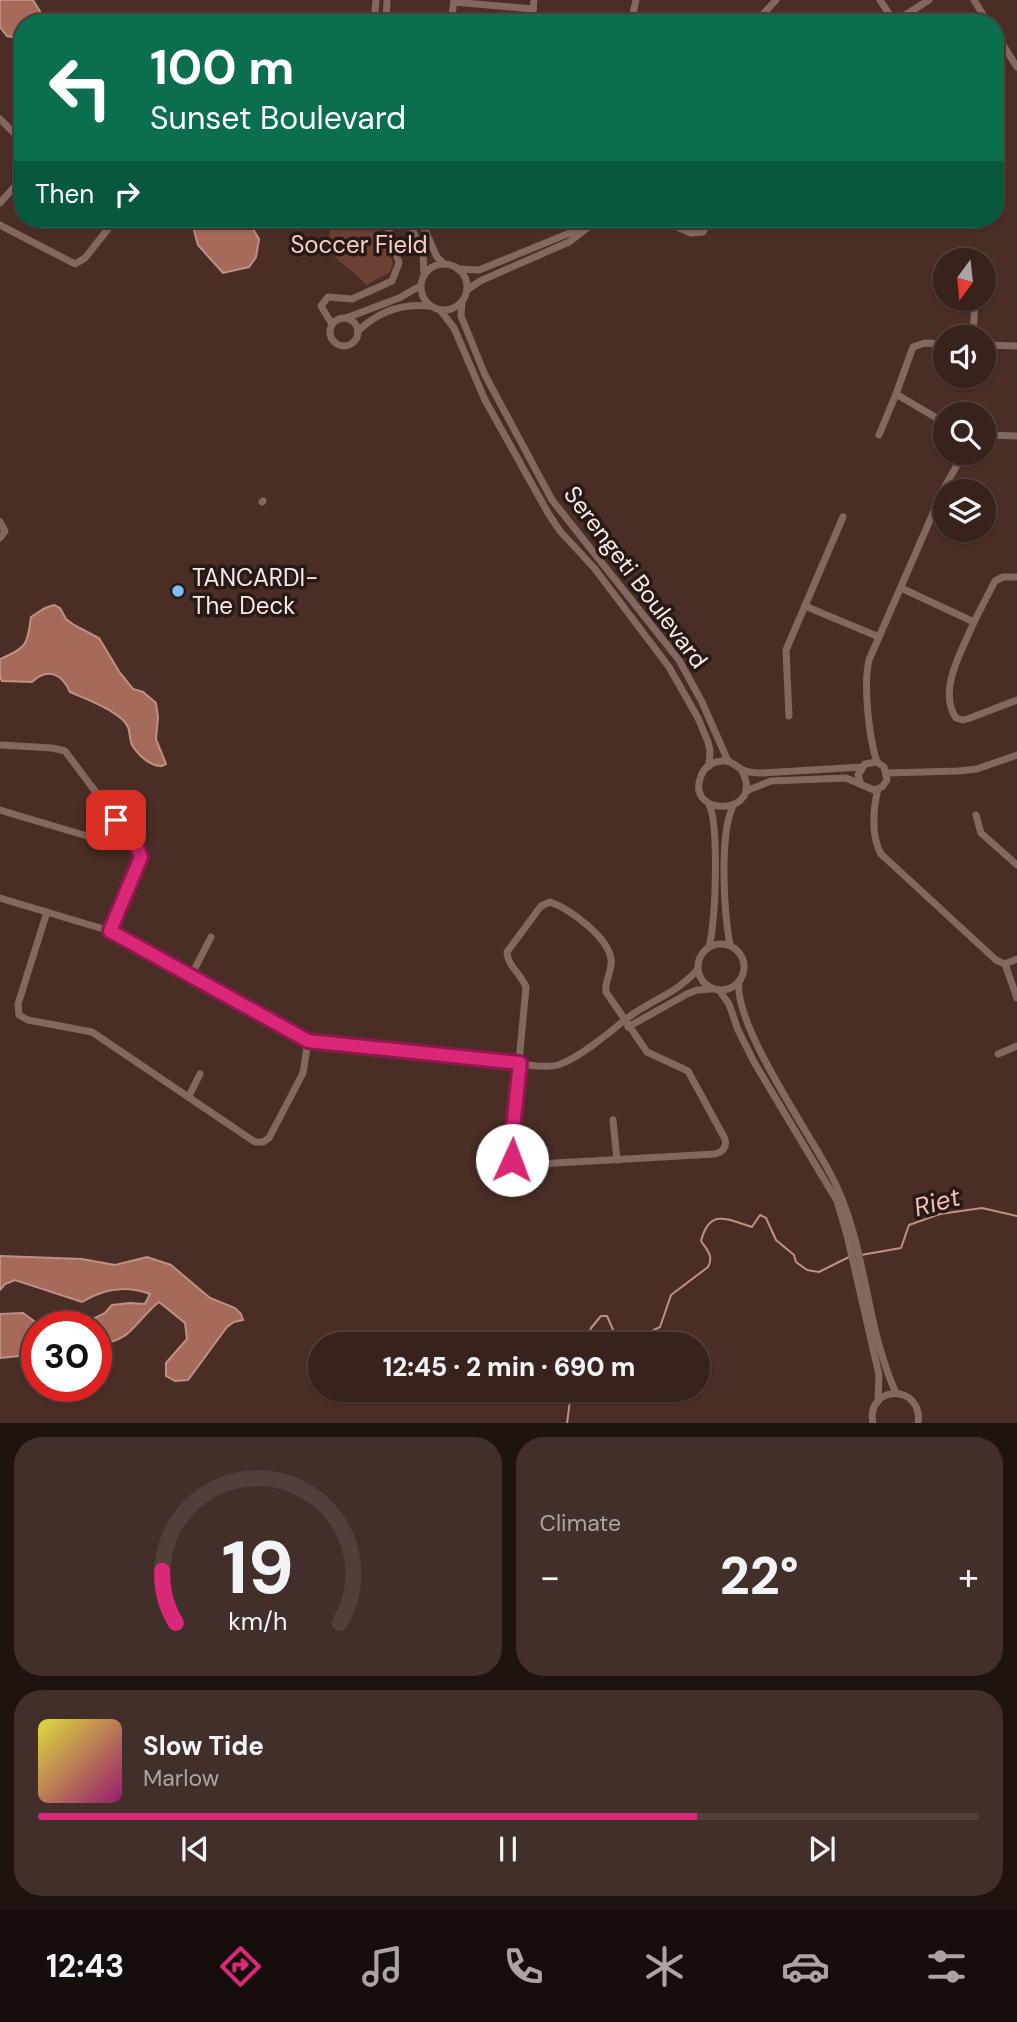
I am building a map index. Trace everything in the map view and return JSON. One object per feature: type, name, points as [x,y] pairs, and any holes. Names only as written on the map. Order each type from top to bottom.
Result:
[{"type":"street","points":[[533,14],[534,0]]},
{"type":"street","points":[[763,14],[776,0]]},
{"type":"street","points":[[907,14],[929,0]]},
{"type":"street","points":[[454,1],[533,9]]},
{"type":"street","points":[[1004,47],[1017,67]]},
{"type":"street","points":[[0,119],[14,133]]},
{"type":"street","points":[[0,204],[14,188]]},
{"type":"street","points":[[0,225],[75,264],[85,258],[109,228]]},
{"type":"street","points":[[388,228],[399,263],[395,277],[355,299],[328,297],[321,306],[332,324],[332,338],[342,345],[354,341],[358,331],[376,317],[399,306],[412,304],[441,311],[450,310],[462,302],[467,290],[466,280],[458,269]]},
{"type":"street","points":[[412,228],[423,255],[424,274],[420,286],[429,306]]},
{"type":"street","points":[[424,228],[437,257],[444,264],[458,269],[480,270],[580,228]]},
{"type":"street","points":[[467,290],[480,281],[561,247],[589,228]]},
{"type":"street","points":[[681,228],[696,234],[703,232],[705,228]]},
{"type":"street","points":[[557,237],[561,247]]},
{"type":"street","points":[[535,247],[539,256]]},
{"type":"street","points":[[424,274],[432,267],[444,264]]},
{"type":"street","points":[[332,324],[399,298],[420,286]]},
{"type":"street","name":"Serengeti Boulevard","points":[[462,302],[461,316],[485,375],[552,500],[679,660],[702,702],[728,761]]},
{"type":"street","name":"Serengeti Boulevard","points":[[441,311],[454,328],[485,400],[548,513],[635,620],[673,673],[705,734],[710,751],[709,766]]},
{"type":"street","points":[[346,318],[353,321],[358,331]]},
{"type":"street","points":[[879,435],[913,347],[933,343]]},
{"type":"street","points":[[996,345],[1017,346]]},
{"type":"street","points":[[896,394],[933,416]]},
{"type":"street","points":[[996,435],[1017,436]]},
{"type":"street","points":[[957,465],[944,488],[867,670],[871,744],[877,762],[887,773],[885,784],[878,789],[874,805],[877,846],[881,854],[996,960],[1005,964],[1017,959]]},
{"type":"street","points":[[789,716],[786,650],[843,517]]},
{"type":"street","points":[[0,522],[5,531],[0,538]]},
{"type":"street","points":[[1017,577],[1003,577],[995,581],[974,622],[952,678],[950,700],[954,715],[963,720],[1017,700]]},
{"type":"street","points":[[901,588],[974,622]]},
{"type":"street","points":[[805,606],[879,637]]},
{"type":"street","points":[[871,744],[858,775],[874,805]]},
{"type":"street","points":[[0,745],[65,751],[137,847],[141,857],[110,931]]},
{"type":"street","points":[[887,773],[967,770],[1017,755]]},
{"type":"street","points":[[850,1234],[837,1201],[754,1062],[729,1004],[701,979],[697,970],[699,958],[709,946],[714,926],[714,816],[703,797],[699,783],[701,775],[709,766],[719,761],[728,761],[741,769],[762,773],[846,778],[878,789]]},
{"type":"street","points":[[746,791],[764,782],[877,762]]},
{"type":"street","points":[[708,803],[722,808],[742,799],[746,791],[745,776],[741,769]]},
{"type":"street","points":[[730,945],[726,907],[726,824],[733,805]]},
{"type":"street","points":[[0,810],[87,836],[116,820]]},
{"type":"street","points":[[976,815],[981,833],[1017,865]]},
{"type":"street","points":[[0,898],[110,931],[308,1041],[549,1067],[562,1063],[655,1007],[680,988],[697,970]]},
{"type":"street","points":[[551,902],[559,906],[600,938],[611,958],[606,992],[628,1023],[647,1052],[688,1071],[725,1139],[726,1146],[722,1152],[515,1164],[510,1156],[526,987],[507,960],[506,952],[541,906],[551,902]]},
{"type":"street","points":[[47,912],[18,1004],[19,1015],[28,1020],[92,1032],[255,1142],[263,1142],[268,1138],[303,1073],[308,1041]]},
{"type":"street","points":[[191,976],[211,937]]},
{"type":"street","points":[[709,946],[717,943],[730,945],[743,959],[739,1001],[758,1048],[832,1176],[846,1206],[868,1311],[896,1393]]},
{"type":"street","points":[[1005,964],[1017,998]]},
{"type":"street","points":[[655,1007],[694,991],[734,986],[739,981]]},
{"type":"street","points":[[998,1054],[1017,1046]]},
{"type":"street","points":[[189,1096],[200,1074]]},
{"type":"street","points":[[613,1120],[617,1160]]},
{"type":"street","points":[[868,1311],[878,1375],[878,1401]]},
{"type":"street","points":[[873,1423],[872,1411],[878,1401],[896,1393],[903,1394],[914,1402],[919,1416],[918,1423]]},
{"type":"green space","name":"Soccer Field","points":[[331,228],[380,228],[393,263],[390,272],[366,285],[336,258],[330,244]]},
{"type":"shaded area","points":[[0,0],[33,0],[42,14],[14,14],[14,37],[7,36],[0,27]]},
{"type":"shaded area","points":[[193,228],[252,228],[259,239],[256,257],[249,267],[223,273],[198,245]]},
{"type":"shaded area","points":[[54,605],[60,608],[66,619],[74,625],[99,638],[133,689],[143,692],[156,703],[156,739],[166,764],[158,766],[145,760],[132,745],[129,729],[123,720],[70,692],[59,677],[49,674],[32,682],[2,681],[0,659],[16,652],[27,640],[31,617]]},
{"type":"shaded area","points":[[0,1256],[82,1259],[115,1265],[147,1257],[171,1265],[210,1298],[235,1308],[243,1320],[227,1327],[188,1380],[175,1381],[166,1376],[166,1363],[187,1339],[185,1323],[159,1302],[124,1336],[112,1341],[112,1311],[107,1311],[112,1305],[145,1304],[150,1294],[115,1290],[82,1302],[15,1280],[5,1284],[0,1290]]},
{"type":"shaded area","points":[[21,1313],[21,1356],[0,1358],[0,1314]]},
{"type":"waterway","name":"Riet","points":[[861,1255],[901,1248],[909,1225],[940,1214],[982,1208],[1017,1216]]},
{"type":"waterway","name":"Riet","points":[[650,1332],[660,1327],[671,1295],[708,1267],[710,1256],[701,1241],[709,1223],[715,1220],[728,1219],[752,1227],[760,1215],[766,1218],[776,1240],[807,1270],[819,1272],[849,1257]]},
{"type":"waterway","name":"Riet","points":[[590,1332],[601,1316],[607,1316],[614,1332]]},
{"type":"waterway","name":"Riet","points":[[567,1423],[570,1402]]},
{"type":"place","name":"TANCARDI- The Deck","points":[[178,591]]},
{"type":"route","points":[[116,820],[137,847],[141,857],[110,931],[308,1041],[520,1063],[510,1156],[512,1160]]}]
